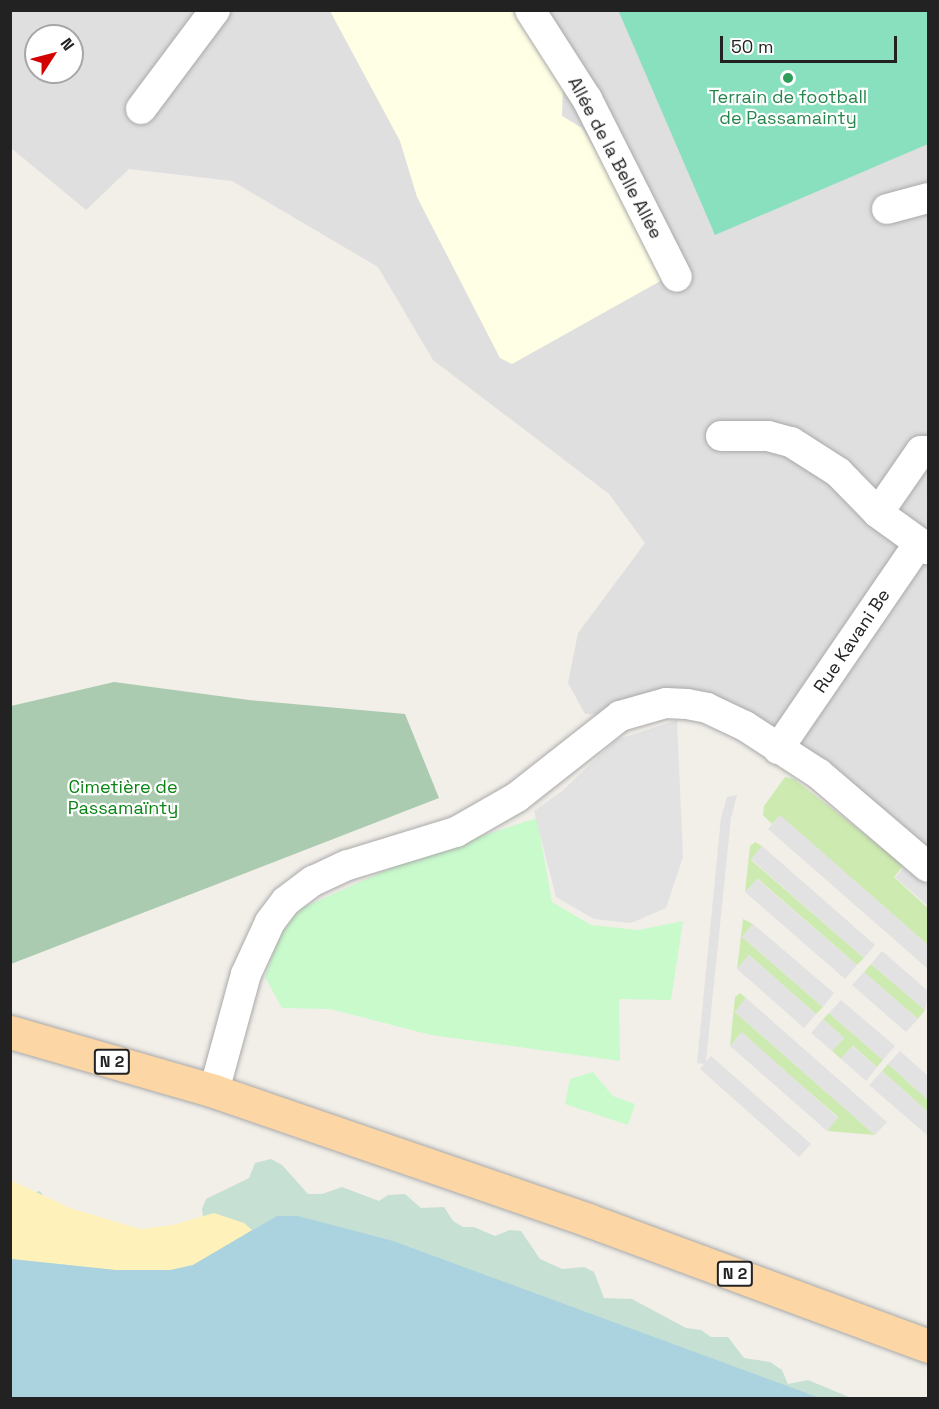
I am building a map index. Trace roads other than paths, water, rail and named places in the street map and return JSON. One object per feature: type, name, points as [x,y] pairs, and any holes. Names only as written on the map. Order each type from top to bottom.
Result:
[{"type":"main road","name":"N 2","points":[[10,1032],[214,1091],[588,1220],[928,1346]]},
{"type":"street","points":[[141,109],[215,10]]},
{"type":"street","name":"Allée de la Belle Allée","points":[[530,10],[587,99],[677,277]]},
{"type":"street","points":[[887,209],[928,198]]},
{"type":"street","points":[[722,436],[768,435],[791,442],[838,472],[878,513],[924,546]]},
{"type":"street","points":[[878,513],[916,458],[928,451]]},
{"type":"street","name":"Rue Kavani Be","points":[[778,749],[924,546]]},
{"type":"street","points":[[214,1091],[239,993],[254,954],[286,901],[313,882],[348,865],[456,832],[517,797],[620,716],[666,703],[706,708],[745,726],[819,774],[928,867]]},
{"type":"water","points":[[277,1216],[298,1216],[393,1241],[820,1398],[11,1398],[11,1259],[115,1270],[171,1270],[193,1265]]},
{"type":"place","name":"Terrain de football de Passamainty","points":[[788,78]]},
{"type":"park label","name":"Cimetière de Passamaïnty","points":[[123,798]]}]
